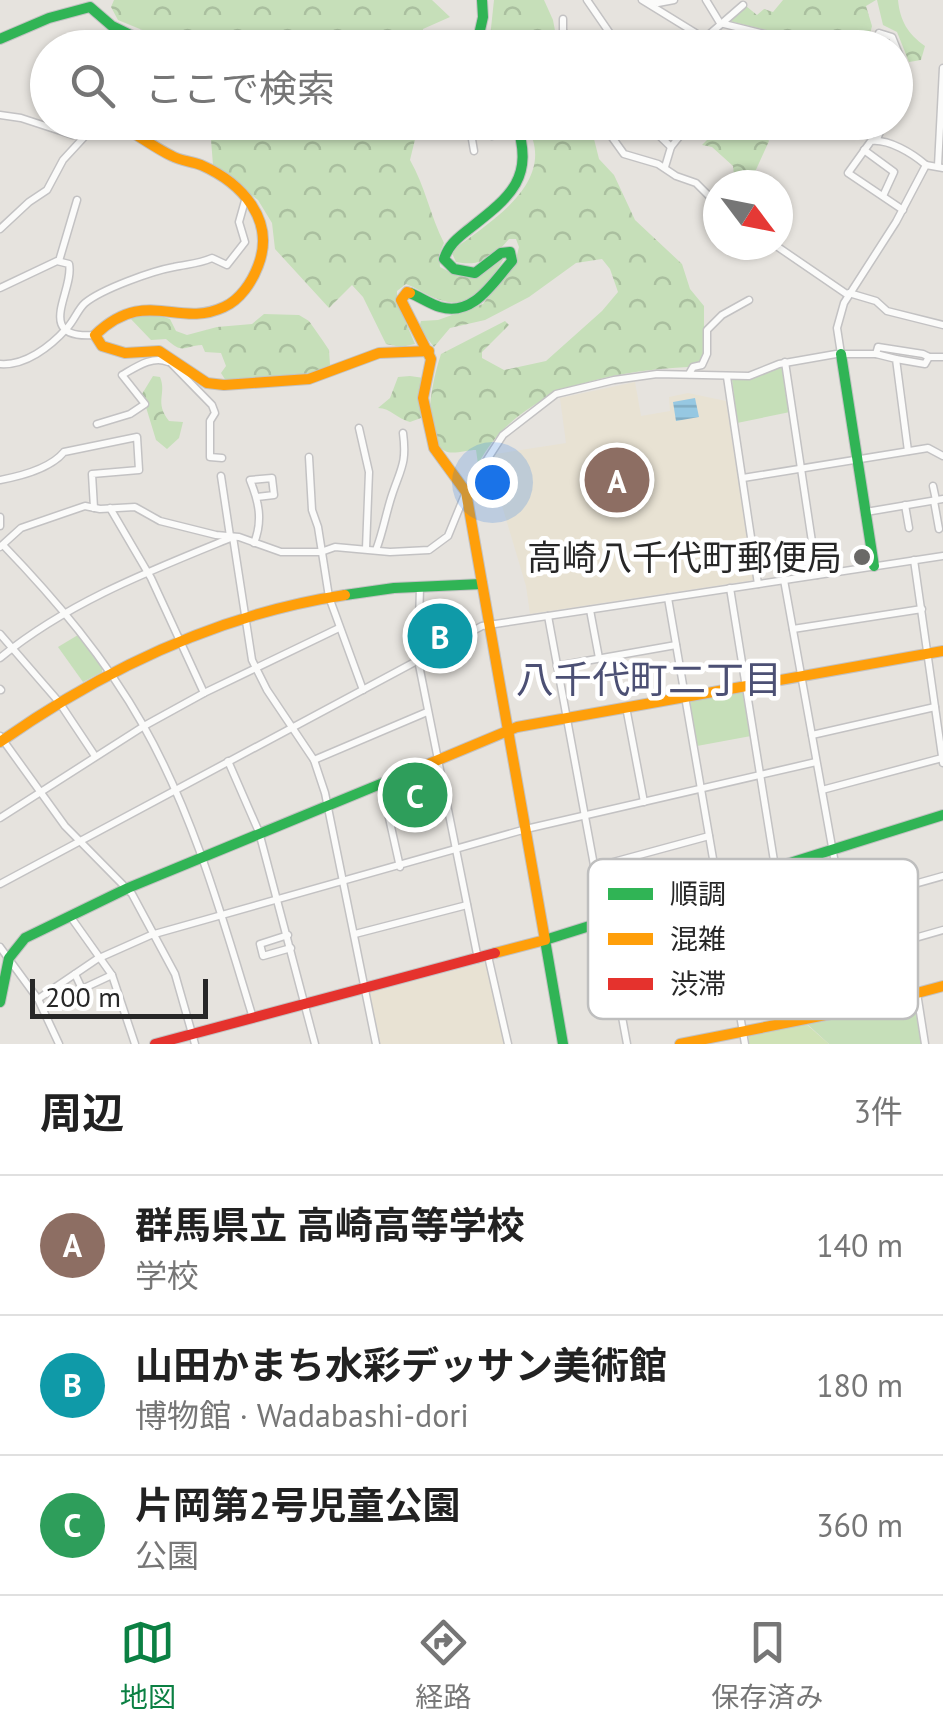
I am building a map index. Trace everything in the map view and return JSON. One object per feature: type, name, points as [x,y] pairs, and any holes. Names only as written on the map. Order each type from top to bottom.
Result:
[{"type":"street","points":[[480,30],[482,0]]},
{"type":"street","points":[[587,0],[608,30]]},
{"type":"street","points":[[644,0],[674,0]]},
{"type":"street","points":[[644,0],[691,30]]},
{"type":"street","points":[[706,0],[720,23],[752,30]]},
{"type":"street","points":[[1,39],[48,18],[95,4],[112,26],[120,30]]},
{"type":"street","points":[[715,30],[743,5]]},
{"type":"street","points":[[563,19],[563,30]]},
{"type":"street","points":[[879,140],[912,154],[926,165],[940,167],[943,68]]},
{"type":"street","points":[[0,116],[30,121]]},
{"type":"street","points":[[0,230],[46,190],[63,160],[81,140]]},
{"type":"street","points":[[59,261],[71,267],[59,315],[66,329],[79,336],[95,335],[116,314],[136,309],[203,312],[230,306],[251,280],[266,252],[266,236],[258,213],[246,196],[201,165],[178,160],[148,140]]},
{"type":"street","points":[[472,140],[474,151]]},
{"type":"street","points":[[522,140],[526,154],[523,177],[499,204],[451,242],[444,259],[454,269],[474,274],[501,253],[510,252],[514,257],[472,304],[452,310],[415,294],[402,294],[403,308],[429,351],[430,369],[423,398],[434,448],[466,492],[563,1044]]},
{"type":"street","points":[[614,140],[624,154],[665,168],[703,190]]},
{"type":"street","points":[[663,140],[671,147]]},
{"type":"street","points":[[665,168],[677,140]]},
{"type":"street","points":[[874,140],[848,173],[902,210]]},
{"type":"street","points":[[864,150],[894,172],[883,196]]},
{"type":"street","points":[[874,566],[837,328],[849,294],[926,165]]},
{"type":"street","points":[[0,364],[16,366],[66,329],[85,303],[122,285],[174,266],[199,264],[212,258],[227,265],[244,242],[239,222],[246,196]]},
{"type":"street","points":[[0,288],[59,261],[77,200]]},
{"type":"street","points":[[793,257],[849,294],[876,302],[887,311],[943,325]]},
{"type":"street","points":[[689,374],[692,368],[702,365],[707,354],[707,330],[722,315],[748,300]]},
{"type":"street","points":[[95,335],[110,350],[159,351],[170,360],[212,405],[215,414],[210,421],[210,457],[222,458]]},
{"type":"street","points":[[876,354],[878,347],[923,354],[928,359],[929,372]]},
{"type":"street","points":[[97,424],[130,414],[146,404],[122,375],[160,358],[207,383],[224,385],[309,379],[379,353],[429,351]]},
{"type":"street","points":[[253,1018],[200,857],[144,726],[66,613],[1,546],[21,528],[85,506],[135,507],[160,521],[231,536],[280,552],[320,552],[335,547],[390,552],[429,550],[440,544],[454,526],[466,492],[503,435],[556,394],[614,380],[689,374],[749,376],[785,362],[841,354],[876,354],[925,364],[928,359],[943,357]]},
{"type":"street","points":[[896,358],[908,451]]},
{"type":"street","points":[[785,362],[817,575]]},
{"type":"street","points":[[727,377],[758,584]]},
{"type":"street","points":[[359,428],[370,472],[366,549]]},
{"type":"street","points":[[376,550],[405,464],[403,432]]},
{"type":"street","points":[[0,480],[19,477],[58,460],[64,452],[137,437],[139,470],[92,474],[94,508]]},
{"type":"street","points":[[743,478],[928,448],[941,451]]},
{"type":"street","points":[[309,457],[312,510],[329,597],[363,690]]},
{"type":"street","points":[[221,476],[243,618],[257,669],[314,760],[327,803],[376,1044]]},
{"type":"street","points":[[933,486],[939,528]]},
{"type":"street","points":[[254,543],[260,521],[257,497]]},
{"type":"street","points":[[866,512],[938,500]]},
{"type":"street","points":[[905,505],[908,528]]},
{"type":"street","points":[[110,508],[148,571],[204,693]]},
{"type":"street","points":[[0,517],[0,526]]},
{"type":"street","points":[[0,658],[66,613],[148,571],[231,536]]},
{"type":"street","points":[[0,884],[489,624],[943,556]]},
{"type":"street","points":[[822,790],[943,760],[914,560]]},
{"type":"street","points":[[784,580],[835,859]]},
{"type":"street","points":[[194,1039],[174,974],[128,888],[80,842],[1,739],[110,672],[243,618],[329,597],[482,584]]},
{"type":"street","points":[[420,587],[418,660],[427,712],[467,905],[508,1044]]},
{"type":"street","points":[[730,588],[774,859]]},
{"type":"street","points":[[668,598],[713,859]]},
{"type":"street","points":[[793,628],[922,608]]},
{"type":"street","points":[[590,610],[600,658]]},
{"type":"street","points":[[548,616],[593,859]]},
{"type":"street","points":[[0,818],[144,726],[339,628]]},
{"type":"street","points":[[0,634],[59,702],[96,756]]},
{"type":"street","points":[[557,666],[676,645]]},
{"type":"street","points":[[0,1002],[9,958],[25,938],[128,888],[508,730],[943,651]]},
{"type":"street","points":[[626,707],[644,802]]},
{"type":"street","points":[[812,735],[936,707]]},
{"type":"street","points":[[314,760],[427,712]]},
{"type":"street","points":[[228,761],[259,832],[316,1044]]},
{"type":"street","points":[[38,999],[102,957],[156,934],[526,829],[816,762]]},
{"type":"street","points":[[381,782],[400,866]]},
{"type":"street","points":[[804,859],[943,816]]},
{"type":"street","points":[[624,859],[710,836]]},
{"type":"street","points":[[918,884],[943,876]]},
{"type":"street","points":[[354,934],[467,905]]},
{"type":"street","points":[[70,916],[112,975],[135,1044]]},
{"type":"street","points":[[156,1044],[194,1039],[253,1018],[588,927]]},
{"type":"street","points":[[918,937],[943,930]]},
{"type":"street","points":[[288,935],[260,944],[263,956],[291,948]]},
{"type":"street","points":[[0,947],[38,999],[59,1044]]},
{"type":"street","points":[[75,974],[82,989],[112,975]]},
{"type":"street","points":[[918,993],[943,986]]},
{"type":"street","points":[[918,999],[926,1044]]},
{"type":"street","points":[[623,1019],[627,1044]]},
{"type":"street","points":[[740,1019],[745,1044]]},
{"type":"street","points":[[684,1044],[804,1019]]},
{"type":"shaded area","points":[[635,382],[641,416],[670,411],[669,397],[688,393],[726,401],[754,580],[530,614],[526,586],[489,462],[495,454],[566,443],[560,398]]},
{"type":"shaded area","points":[[487,962],[506,1044],[380,1044],[369,993]]},
{"type":"green space","points":[[114,0],[432,0],[450,17],[423,30],[142,30],[118,20],[111,7]]},
{"type":"green space","points":[[494,0],[544,0],[555,30],[491,30]]},
{"type":"green space","points":[[783,0],[876,0],[866,6],[871,30],[766,30],[729,21],[746,6],[757,15],[764,9],[773,12]]},
{"type":"green space","points":[[877,0],[898,0],[909,30],[893,30],[883,25]]},
{"type":"green space","points":[[913,36],[925,46],[921,60],[913,61]]},
{"type":"green space","points":[[211,140],[415,140],[410,160],[444,243],[440,267],[460,276],[474,276],[505,257],[481,291],[465,301],[439,300],[406,284],[397,291],[397,302],[415,344],[386,344],[363,297],[352,285],[329,308],[275,249],[272,223],[258,200],[213,165]]},
{"type":"green space","points":[[532,140],[594,140],[599,159],[614,175],[635,220],[682,264],[690,289],[704,306],[704,354],[701,362],[688,367],[627,373],[568,388],[517,417],[478,464],[476,450],[445,451],[432,433],[430,406],[441,354],[505,321],[509,325],[482,352],[482,358],[504,370],[546,361],[618,292],[602,259],[576,263],[529,297],[485,320],[450,328],[434,347],[419,328],[421,321],[438,320],[483,304],[517,255],[516,239],[509,239],[492,256],[479,262],[456,262],[451,251],[517,197],[535,163]]},
{"type":"green space","points":[[707,140],[769,141],[756,170],[733,170],[712,147],[702,145]]},
{"type":"green space","points":[[152,313],[170,319],[176,331],[187,335],[252,324],[264,314],[299,315],[309,321],[329,350],[330,365],[310,374],[226,381],[221,373],[226,366],[221,353],[205,352],[202,345],[180,348],[166,339],[151,340],[128,316]]},
{"type":"green space","points":[[779,366],[784,369],[790,412],[737,423],[732,379],[754,377]]},
{"type":"green space","points":[[153,376],[160,377],[161,403],[169,421],[183,422],[179,438],[167,449],[156,440],[142,394]]},
{"type":"green space","points":[[398,377],[424,378],[421,418],[410,422],[378,408],[390,398]]},
{"type":"green space","points":[[78,635],[102,668],[102,672],[83,682],[58,647]]},
{"type":"green space","points":[[742,690],[751,736],[697,746],[690,703],[693,699]]},
{"type":"green space","points":[[438,758],[448,809],[390,820],[381,782]]},
{"type":"green space","points":[[918,1016],[923,1044],[829,1044],[806,1023],[823,1019]]},
{"type":"green space","points":[[805,1023],[829,1044],[748,1044],[749,1033]]},
{"type":"water","points":[[695,398],[699,417],[676,421],[673,402]]},
{"type":"traffic: fast","points":[[480,30],[482,0]]},
{"type":"traffic: fast","points":[[0,39],[49,18],[90,7],[120,30]]},
{"type":"traffic: fast","points":[[410,293],[440,307],[463,307],[482,296],[512,261],[510,252],[501,253],[475,273],[454,269],[444,259],[454,242],[497,206],[515,184],[523,158],[521,140]]},
{"type":"traffic: fast","points":[[841,354],[874,566]]},
{"type":"traffic: fast","points":[[345,595],[394,588],[482,584]]},
{"type":"traffic: fast","points":[[0,1002],[9,958],[25,938],[128,888],[395,778]]},
{"type":"traffic: fast","points":[[803,859],[943,815]]},
{"type":"traffic: fast","points":[[563,1044],[545,940],[588,926]]},
{"type":"traffic: slow","points":[[145,140],[172,156],[216,173],[242,193],[259,219],[262,249],[252,278],[230,304],[207,313],[130,313],[95,335],[102,346],[125,353],[159,351],[207,383],[224,385],[309,379],[379,353],[429,351]]},
{"type":"traffic: slow","points":[[410,293],[401,300],[431,359],[423,398],[434,448],[466,492],[545,940],[495,953]]},
{"type":"traffic: slow","points":[[0,742],[80,691],[164,648],[253,616],[345,595]]},
{"type":"traffic: slow","points":[[395,778],[517,727],[943,651]]},
{"type":"traffic: slow","points":[[918,993],[943,986]]},
{"type":"traffic: slow","points":[[680,1044],[806,1019]]},
{"type":"traffic: jam","points":[[155,1044],[495,953]]},
{"type":"place","name":"群馬県立 高崎高等学校","points":[[617,480]]},
{"type":"place","name":"高崎八千代町郵便局","points":[[862,557]]},
{"type":"place","name":"山田かまち水彩デッサン美術館","points":[[440,636]]},
{"type":"place","name":"片岡第2号児童公園","points":[[415,795]]},
{"type":"district","name":"八千代町二丁目","points":[[649,678]]}]
